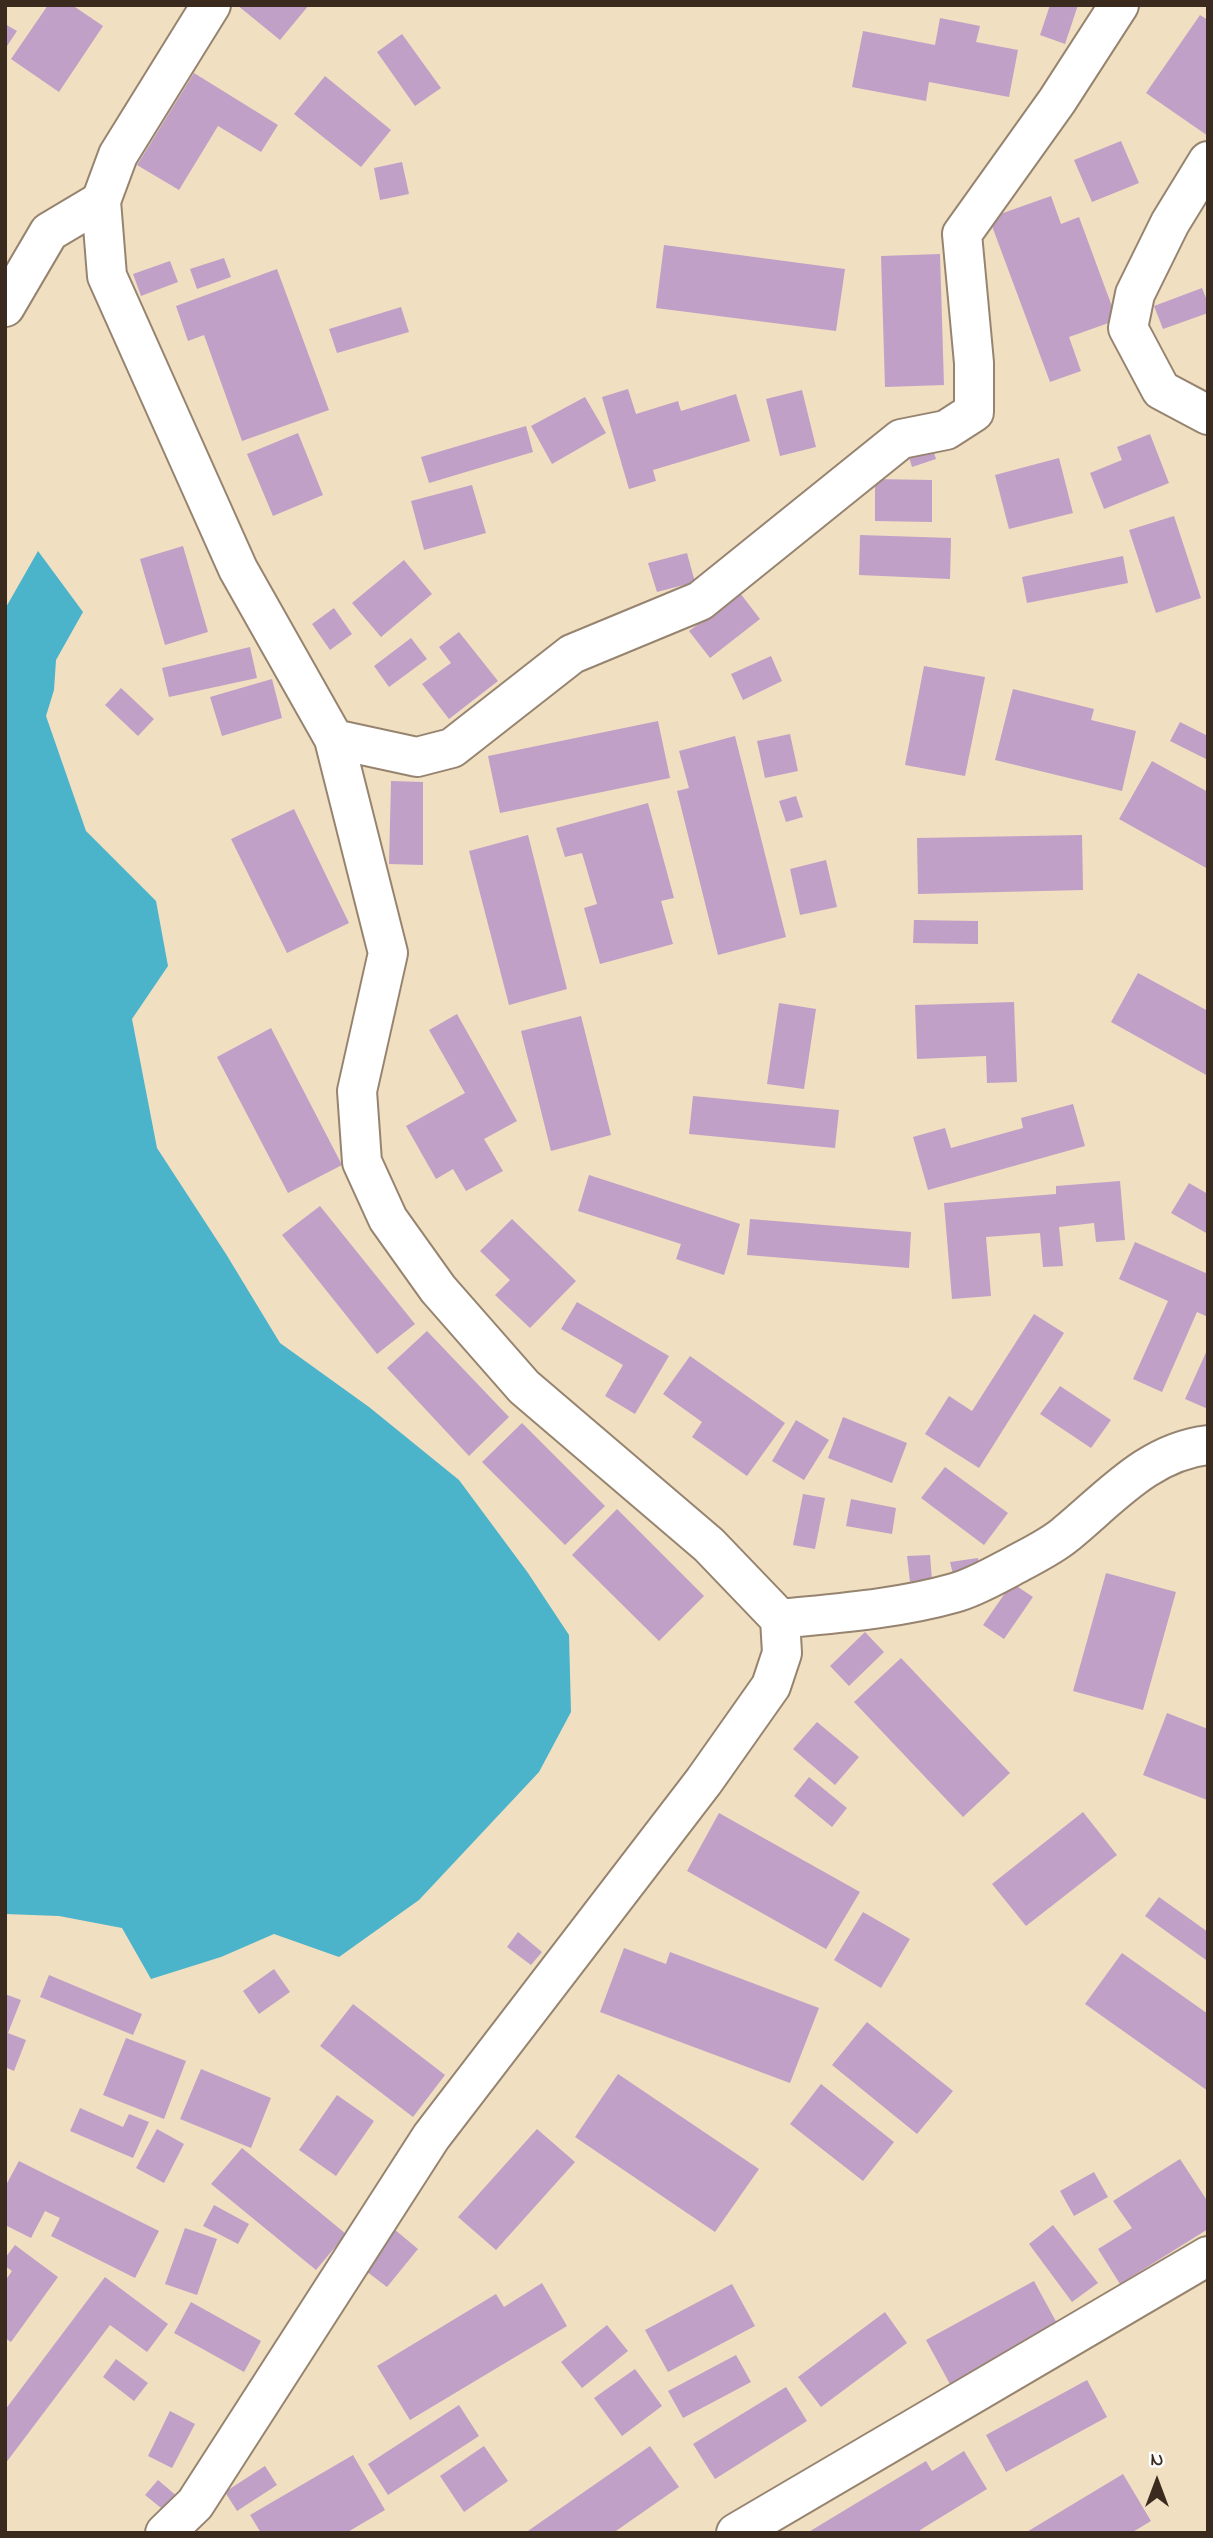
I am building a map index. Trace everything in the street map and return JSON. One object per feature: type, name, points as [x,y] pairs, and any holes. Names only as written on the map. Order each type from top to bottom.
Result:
[{"type":"street","points":[[165,2533],[202,2518],[431,2137],[704,1781],[771,1686],[782,1653],[780,1619],[709,1545],[524,1387],[438,1289],[388,1219],[362,1162],[357,1091],[388,953],[334,739],[238,569],[107,276],[101,201],[118,155],[211,5]]},
{"type":"street","points":[[334,739],[417,757],[452,748],[572,654],[700,601],[901,439],[946,430],[974,412],[974,363],[962,234],[1057,101],[1119,5]]},
{"type":"street","points":[[1208,161],[1170,223],[1135,294],[1128,328],[1161,390],[1208,415]]},
{"type":"street","points":[[5,307],[49,233],[101,201]]},
{"type":"street","points":[[780,1619],[880,1608],[956,1593],[1064,1537],[1134,1475],[1165,1456],[1208,1445]]},
{"type":"street","points":[[736,2533],[1208,2256]]},
{"type":"water","points":[[38,551],[83,612],[56,660],[54,690],[46,716],[86,831],[156,901],[168,966],[132,1019],[157,1148],[280,1343],[369,1407],[459,1480],[528,1573],[569,1635],[571,1712],[539,1772],[419,1900],[339,1957],[274,1934],[221,1957],[151,1979],[122,1928],[59,1916],[5,1914],[5,609]]},
{"type":"building","points":[[48,5],[72,5],[103,26],[59,92],[11,59]]},
{"type":"building","points":[[237,5],[309,5],[280,40]]},
{"type":"building","points":[[1050,5],[1078,5],[1065,44],[1040,35]]},
{"type":"building","points":[[1200,15],[1208,20],[1208,136],[1146,93]]},
{"type":"building","points":[[940,18],[980,26],[976,42],[1018,50],[1009,97],[929,82],[926,101],[852,87],[863,31],[935,45]]},
{"type":"building","points":[[5,24],[17,31],[5,49]]},
{"type":"building","points":[[402,34],[441,88],[415,106],[377,52]]},
{"type":"building","points":[[194,73],[278,125],[261,152],[218,126],[179,190],[137,165]]},
{"type":"building","points":[[325,76],[391,130],[361,167],[294,114]]},
{"type":"building","points":[[1121,141],[1139,183],[1092,202],[1074,160]]},
{"type":"building","points":[[402,162],[409,194],[380,200],[374,168]]},
{"type":"building","points":[[1051,196],[1061,224],[1079,217],[1117,320],[1069,337],[1081,371],[1050,382],[989,218]]},
{"type":"building","points":[[664,245],[845,269],[836,331],[656,308]]},
{"type":"building","points":[[940,254],[944,385],[885,387],[881,256]]},
{"type":"building","points":[[224,258],[231,277],[197,289],[190,269]]},
{"type":"building","points":[[170,261],[178,282],[141,296],[133,274]]},
{"type":"building","points":[[277,269],[329,410],[242,441],[204,335],[188,341],[176,306]]},
{"type":"building","points":[[1202,288],[1208,303],[1208,313],[1163,329],[1154,306]]},
{"type":"building","points":[[401,307],[409,332],[337,353],[329,329]]},
{"type":"building","points":[[628,389],[636,414],[678,401],[681,411],[736,394],[750,441],[653,470],[656,481],[629,489],[602,397]]},
{"type":"building","points":[[802,390],[816,447],[780,456],[766,399]]},
{"type":"building","points":[[585,397],[606,433],[552,464],[531,426]]},
{"type":"building","points":[[526,426],[533,452],[429,483],[421,457]]},
{"type":"building","points":[[298,433],[323,495],[273,516],[247,454]]},
{"type":"building","points":[[1150,434],[1169,483],[1104,509],[1090,473],[1122,460],[1117,447]]},
{"type":"building","points":[[932,446],[936,459],[912,467],[908,454]]},
{"type":"building","points":[[1059,458],[1073,513],[1009,529],[995,475]]},
{"type":"building","points":[[875,479],[932,480],[932,522],[875,521]]},
{"type":"building","points":[[472,485],[486,533],[424,550],[411,501]]},
{"type":"building","points":[[1174,516],[1201,598],[1156,613],[1129,530]]},
{"type":"building","points":[[860,535],[951,538],[950,579],[859,575]]},
{"type":"building","points":[[183,546],[208,632],[165,645],[140,559]]},
{"type":"building","points":[[687,553],[695,582],[657,592],[648,563]]},
{"type":"building","points":[[1123,556],[1128,583],[1027,603],[1022,577]]},
{"type":"building","points":[[404,560],[432,594],[381,637],[352,603]]},
{"type":"building","points":[[740,593],[760,619],[710,658],[689,631]]},
{"type":"building","points":[[334,608],[352,634],[330,650],[312,624]]},
{"type":"building","points":[[459,632],[498,681],[449,719],[422,684],[451,663],[439,647]]},
{"type":"building","points":[[411,638],[427,659],[389,687],[374,666]]},
{"type":"building","points":[[250,647],[257,678],[169,697],[162,668]]},
{"type":"building","points":[[771,656],[782,681],[743,700],[731,674]]},
{"type":"building","points":[[924,666],[985,677],[965,776],[905,765]]},
{"type":"building","points":[[272,679],[282,718],[222,736],[210,697]]},
{"type":"building","points":[[121,688],[154,719],[138,736],[105,705]]},
{"type":"building","points":[[1013,689],[1094,709],[1091,720],[1136,731],[1122,791],[995,760]]},
{"type":"building","points":[[658,721],[670,778],[500,813],[488,756]]},
{"type":"building","points":[[1180,722],[1208,736],[1208,760],[1170,741]]},
{"type":"building","points":[[790,734],[798,771],[765,778],[757,741]]},
{"type":"building","points":[[735,736],[786,937],[718,955],[677,791],[689,788],[679,751]]},
{"type":"building","points":[[1152,761],[1208,792],[1208,869],[1119,819]]},
{"type":"building","points":[[391,781],[423,782],[423,865],[389,864]]},
{"type":"building","points":[[796,796],[803,817],[786,822],[779,801]]},
{"type":"building","points":[[648,803],[674,898],[661,901],[673,944],[600,964],[584,908],[597,904],[582,853],[565,857],[556,828]]},
{"type":"building","points":[[294,809],[349,923],[287,953],[231,839]]},
{"type":"building","points":[[528,835],[567,989],[509,1005],[469,851]]},
{"type":"building","points":[[1082,835],[1083,890],[918,894],[917,838]]},
{"type":"building","points":[[826,860],[837,907],[800,915],[790,869]]},
{"type":"building","points":[[914,920],[978,921],[978,944],[913,943]]},
{"type":"building","points":[[1138,973],[1208,1011],[1208,1076],[1111,1022]]},
{"type":"building","points":[[1014,1002],[1017,1082],[987,1083],[986,1056],[917,1059],[915,1005]]},
{"type":"building","points":[[779,1003],[816,1009],[804,1089],[767,1084]]},
{"type":"building","points":[[457,1014],[517,1121],[484,1139],[503,1171],[466,1191],[453,1169],[436,1179],[406,1126],[465,1093],[429,1030]]},
{"type":"building","points":[[581,1016],[611,1135],[551,1151],[521,1031]]},
{"type":"building","points":[[271,1028],[342,1165],[288,1193],[217,1057]]},
{"type":"building","points":[[693,1096],[839,1110],[835,1148],[689,1134]]},
{"type":"building","points":[[1073,1104],[1085,1146],[928,1190],[913,1137],[945,1128],[951,1148],[1023,1128],[1021,1118]]},
{"type":"building","points":[[589,1175],[740,1224],[724,1275],[676,1259],[681,1244],[578,1211]]},
{"type":"building","points":[[1120,1181],[1125,1240],[1096,1242],[1094,1223],[1059,1227],[1063,1266],[1043,1267],[1040,1233],[986,1237],[991,1296],[952,1299],[944,1203],[1056,1194],[1056,1186]]},
{"type":"building","points":[[1189,1183],[1208,1194],[1208,1234],[1171,1213]]},
{"type":"building","points":[[320,1206],[415,1324],[377,1354],[282,1235]]},
{"type":"building","points":[[512,1219],[576,1281],[530,1328],[495,1295],[510,1280],[480,1251]]},
{"type":"building","points":[[750,1219],[911,1232],[909,1268],[747,1255]]},
{"type":"building","points":[[1135,1242],[1208,1274],[1208,1317],[1197,1312],[1162,1392],[1133,1379],[1168,1301],[1119,1279]]},
{"type":"building","points":[[577,1302],[669,1356],[635,1414],[605,1396],[623,1365],[561,1329]]},
{"type":"building","points":[[1034,1314],[1064,1333],[979,1468],[925,1434],[949,1396],[972,1411]]},
{"type":"building","points":[[427,1331],[509,1417],[469,1456],[387,1368]]},
{"type":"building","points":[[1208,1348],[1208,1409],[1185,1399]]},
{"type":"building","points":[[690,1356],[785,1423],[747,1476],[692,1437],[702,1422],[663,1394]]},
{"type":"building","points":[[1060,1386],[1111,1420],[1091,1448],[1040,1414]]},
{"type":"building","points":[[843,1417],[907,1443],[892,1483],[828,1458]]},
{"type":"building","points":[[796,1420],[829,1440],[804,1480],[772,1461]]},
{"type":"building","points":[[522,1423],[605,1506],[565,1545],[482,1462]]},
{"type":"building","points":[[945,1467],[1008,1513],[984,1545],[921,1498]]},
{"type":"building","points":[[803,1494],[825,1498],[815,1549],[793,1545]]},
{"type":"building","points":[[851,1499],[896,1508],[892,1534],[846,1526]]},
{"type":"building","points":[[617,1509],[704,1596],[659,1641],[572,1555]]},
{"type":"building","points":[[930,1555],[932,1580],[910,1582],[907,1556]]},
{"type":"building","points":[[978,1558],[980,1570],[953,1574],[950,1562]]},
{"type":"building","points":[[1106,1573],[1176,1592],[1143,1710],[1073,1691]]},
{"type":"building","points":[[1012,1583],[1033,1597],[1004,1639],[983,1625]]},
{"type":"building","points":[[865,1632],[884,1652],[849,1686],[830,1666]]},
{"type":"building","points":[[901,1658],[1010,1773],[963,1817],[854,1702]]},
{"type":"building","points":[[1167,1713],[1208,1729],[1207,1800],[1143,1775]]},
{"type":"building","points":[[817,1722],[859,1757],[835,1785],[793,1749]]},
{"type":"building","points":[[809,1777],[847,1808],[832,1827],[794,1796]]},
{"type":"building","points":[[1083,1812],[1117,1855],[1026,1926],[992,1884]]},
{"type":"building","points":[[719,1813],[860,1892],[826,1949],[687,1871]]},
{"type":"building","points":[[1159,1897],[1208,1932],[1206,1960],[1145,1916]]},
{"type":"building","points":[[863,1912],[910,1939],[881,1988],[834,1960]]},
{"type":"building","points":[[518,1932],[542,1952],[531,1965],[507,1947]]},
{"type":"building","points":[[624,1948],[666,1964],[670,1952],[819,2008],[790,2083],[600,2012]]},
{"type":"building","points":[[1122,1953],[1208,2014],[1208,2091],[1085,2004]]},
{"type":"building","points":[[274,1969],[290,1992],[259,2014],[243,1991]]},
{"type":"building","points":[[49,1975],[142,2014],[133,2035],[40,1997]]},
{"type":"building","points":[[5,1994],[21,2000],[8,2033],[26,2040],[14,2071],[5,2067]]},
{"type":"building","points":[[353,2004],[445,2075],[413,2117],[320,2046]]},
{"type":"building","points":[[867,2022],[953,2091],[917,2134],[832,2065]]},
{"type":"building","points":[[126,2038],[186,2061],[164,2119],[103,2095]]},
{"type":"building","points":[[201,2069],[271,2098],[251,2148],[180,2119]]},
{"type":"building","points":[[618,2074],[759,2169],[715,2232],[575,2137]]},
{"type":"building","points":[[821,2084],[894,2142],[863,2181],[790,2124]]},
{"type":"building","points":[[337,2095],[374,2121],[336,2176],[299,2150]]},
{"type":"building","points":[[80,2108],[123,2127],[129,2114],[149,2122],[133,2158],[70,2131]]},
{"type":"building","points":[[157,2129],[184,2144],[164,2183],[136,2168]]},
{"type":"building","points":[[537,2129],[575,2162],[496,2250],[458,2217]]},
{"type":"building","points":[[242,2148],[346,2234],[316,2270],[211,2184]]},
{"type":"building","points":[[1180,2159],[1208,2202],[1208,2229],[1120,2284],[1098,2249],[1132,2228],[1113,2201]]},
{"type":"building","points":[[19,2161],[159,2231],[135,2278],[51,2236],[60,2218],[45,2211],[31,2238],[5,2225],[5,2187]]},
{"type":"building","points":[[1094,2172],[1108,2197],[1074,2216],[1060,2191]]},
{"type":"building","points":[[214,2205],[249,2224],[238,2244],[203,2226]]},
{"type":"building","points":[[1053,2225],[1098,2283],[1072,2302],[1029,2244]]},
{"type":"building","points":[[185,2228],[217,2239],[197,2295],[165,2284]]},
{"type":"building","points":[[394,2229],[418,2249],[387,2287],[362,2268]]},
{"type":"building","points":[[15,2245],[58,2277],[11,2342],[5,2338],[5,2281],[12,2271],[5,2266],[5,2258]]},
{"type":"building","points":[[105,2277],[168,2324],[147,2352],[110,2325],[5,2464],[5,2410]]},
{"type":"building","points":[[1034,2281],[1059,2327],[951,2386],[926,2340]]},
{"type":"building","points":[[542,2283],[567,2326],[410,2420],[377,2366],[496,2294],[504,2307]]},
{"type":"building","points":[[732,2284],[755,2326],[668,2372],[645,2330]]},
{"type":"building","points":[[191,2302],[261,2341],[244,2372],[174,2333]]},
{"type":"building","points":[[885,2312],[907,2343],[821,2407],[798,2377]]},
{"type":"building","points":[[607,2325],[628,2351],[582,2388],[561,2362]]},
{"type":"building","points":[[736,2355],[751,2382],[683,2418],[668,2391]]},
{"type":"building","points":[[116,2359],[148,2383],[134,2401],[103,2377]]},
{"type":"building","points":[[635,2369],[662,2406],[622,2436],[594,2398]]},
{"type":"building","points":[[1087,2380],[1107,2417],[1006,2472],[986,2435]]},
{"type":"building","points":[[786,2387],[807,2421],[715,2479],[693,2444]]},
{"type":"building","points":[[459,2405],[479,2436],[388,2495],[368,2464]]},
{"type":"building","points":[[170,2411],[195,2424],[172,2468],[148,2456]]},
{"type":"building","points":[[484,2446],[508,2481],[464,2512],[440,2476]]},
{"type":"building","points":[[650,2446],[679,2487],[613,2533],[525,2533]]},
{"type":"building","points":[[964,2451],[987,2489],[920,2530],[921,2533],[807,2533],[926,2461],[932,2471]]},
{"type":"building","points":[[353,2455],[385,2510],[346,2533],[261,2533],[250,2515]]},
{"type":"building","points":[[265,2466],[277,2485],[237,2511],[225,2492]]},
{"type":"building","points":[[1123,2474],[1151,2521],[1131,2533],[1025,2533]]},
{"type":"building","points":[[158,2480],[178,2497],[166,2512],[145,2495]]}]
